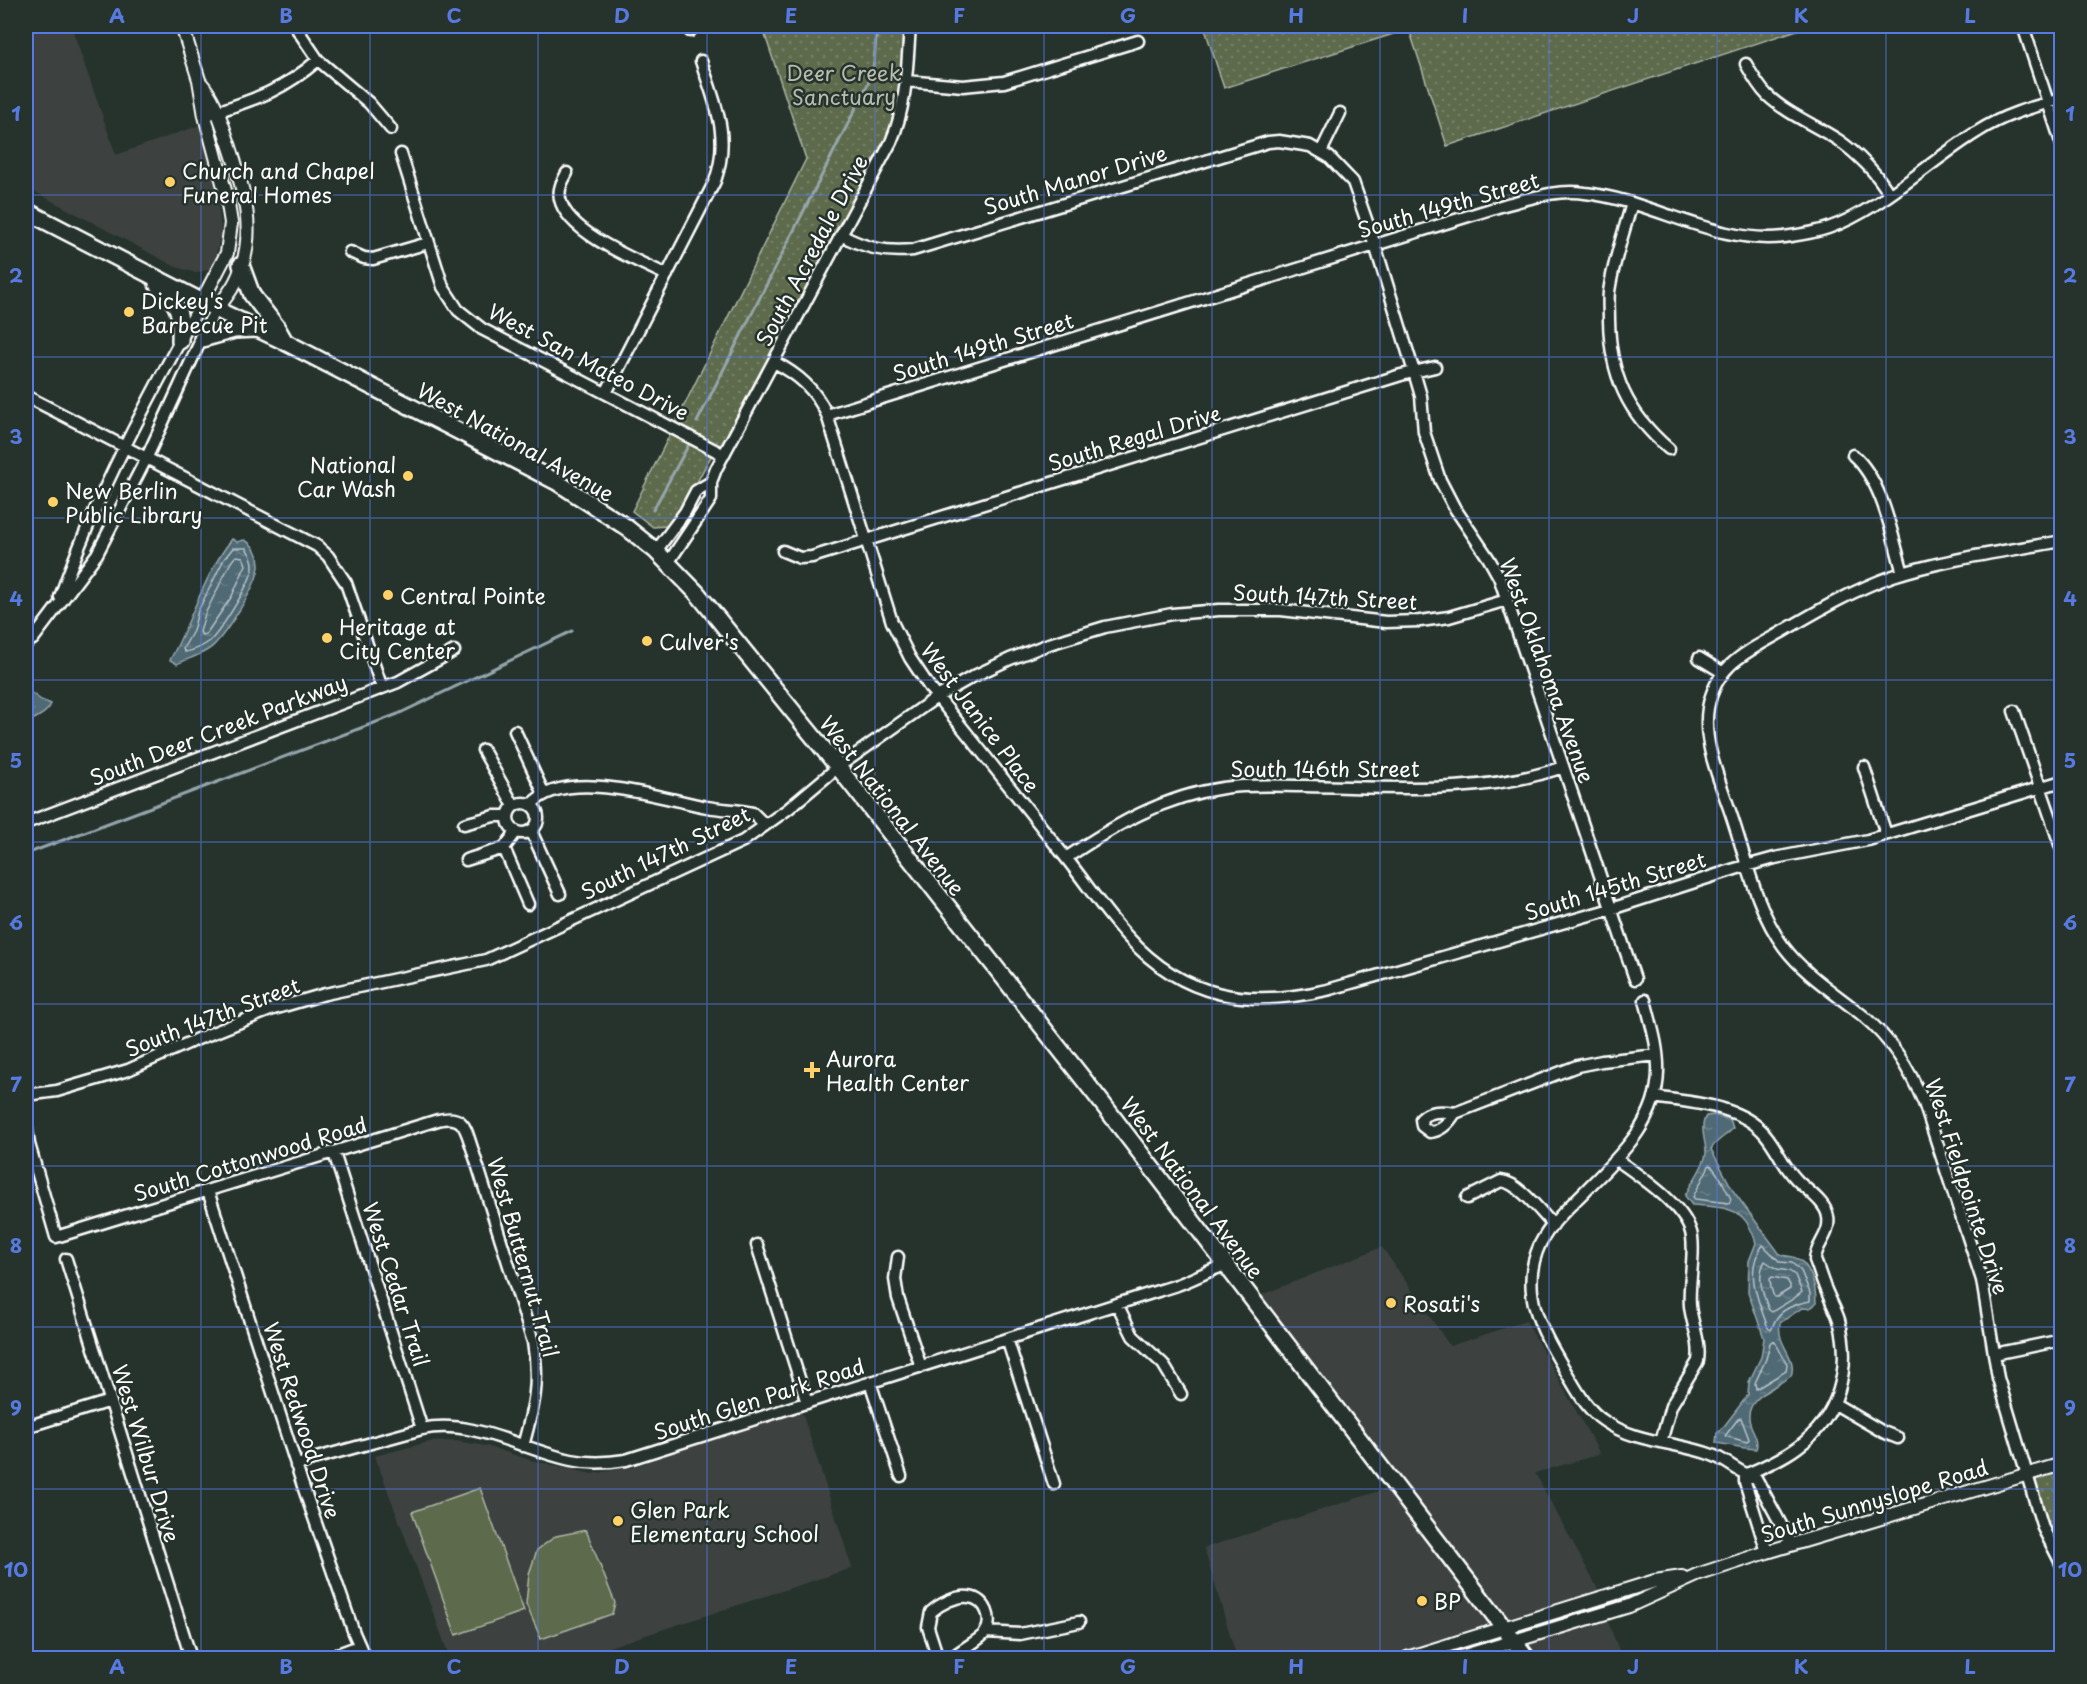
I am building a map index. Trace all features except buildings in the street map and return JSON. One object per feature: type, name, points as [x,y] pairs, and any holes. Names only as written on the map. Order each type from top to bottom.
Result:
[{"type":"main road","name":"West National Avenue","points":[[26,211],[557,482],[618,521],[656,551],[697,593],[838,767],[1099,1100],[1527,1659]]},
{"type":"main road","points":[[242,265],[252,295],[276,326],[285,342]]},
{"type":"main road","points":[[136,267],[172,297],[179,316],[180,341]]},
{"type":"main road","points":[[202,339],[234,330],[257,329]]},
{"type":"street","points":[[56,609],[80,542],[124,446],[228,253],[231,232],[227,198],[205,116],[199,80],[182,26]]},
{"type":"street","points":[[295,26],[318,60],[369,103],[391,129]]},
{"type":"street","name":"South Acredale Drive","points":[[668,563],[711,499],[711,482],[724,454],[898,126],[904,98],[910,26]]},
{"type":"street","points":[[2023,26],[2061,145]]},
{"type":"street","points":[[906,81],[963,86],[1004,82],[1138,41]]},
{"type":"street","points":[[205,116],[279,89],[297,78],[318,60]]},
{"type":"street","points":[[606,393],[715,181],[722,161],[721,122],[701,61]]},
{"type":"street","points":[[1746,64],[1765,93],[1774,101],[1838,140],[1870,170],[1889,194]]},
{"type":"street","points":[[26,643],[33,639],[97,554],[147,457],[217,309],[237,280],[242,265],[248,229],[246,198],[213,98],[199,80]]},
{"type":"street","name":"South 149th Street","points":[[827,414],[1546,194],[1583,192],[1615,197],[1738,235],[1767,238],[1828,229],[1857,215],[2000,118],[2061,99]]},
{"type":"street","points":[[1321,152],[1340,113]]},
{"type":"street","name":"South Manor Drive","points":[[841,235],[869,248],[883,251],[913,250],[1256,144],[1279,141],[1297,143],[1321,152]]},
{"type":"street","name":"West Oklahoma Avenue","points":[[1321,152],[1338,164],[1353,182],[1414,372],[1421,396],[1424,432],[1440,480],[1454,507],[1489,559],[1507,600],[1635,979]]},
{"type":"street","name":"West San Mateo Drive","points":[[401,154],[443,287],[458,310],[468,320],[724,454]]},
{"type":"street","points":[[567,173],[559,191],[560,200],[570,218],[591,236],[667,275]]},
{"type":"street","points":[[1632,203],[1609,293],[1609,345],[1614,369],[1627,399],[1650,433],[1669,449]]},
{"type":"street","points":[[350,252],[373,259],[428,243]]},
{"type":"street","name":"West Janice Place","points":[[774,362],[803,380],[820,400],[827,414],[898,638],[910,658],[937,697],[1110,916],[1139,949],[1167,972],[1200,988]]},
{"type":"street","name":"South Regal Drive","points":[[783,551],[805,558],[866,541],[1435,367]]},
{"type":"street","points":[[26,396],[317,546],[328,556],[346,583],[382,688]]},
{"type":"street","points":[[1853,456],[1864,465],[1875,486],[1903,573]]},
{"type":"street","name":"South Acredale Drive","points":[[656,551],[686,512],[696,491],[711,482]]},
{"type":"street","name":"West Fieldpointe Drive","points":[[2061,541],[1903,573],[1824,607],[1741,656],[1722,672],[1708,707],[1707,735],[1721,784],[1768,921],[1791,956],[1811,976],[1862,1015],[1899,1054],[1924,1103],[1982,1280],[1994,1354],[2005,1401],[2043,1528],[2061,1565]]},
{"type":"street","name":"South 147th Street","points":[[26,1095],[57,1091],[128,1070],[270,1010],[325,994],[486,960],[742,841],[838,767],[937,697],[1010,659],[1075,635],[1132,621],[1238,609],[1281,610],[1386,622],[1420,621],[1449,617],[1507,600]]},
{"type":"street","name":"South Deer Creek Parkway","points":[[26,823],[398,682],[454,651]]},
{"type":"street","points":[[1699,658],[1722,672]]},
{"type":"street","points":[[2014,711],[2061,850]]},
{"type":"street","points":[[515,731],[544,794]]},
{"type":"street","points":[[483,750],[514,806]]},
{"type":"street","points":[[1864,767],[1886,834]]},
{"type":"street","name":"South 146th Street","points":[[1066,858],[1136,815],[1185,796],[1222,788],[1263,785],[1474,786],[1513,780],[1563,768]]},
{"type":"street","name":"South 145th Street","points":[[1200,988],[1241,998],[1264,999],[1307,994],[1611,909],[1748,865],[1868,840],[2061,781]]},
{"type":"street","points":[[531,805],[544,794],[585,786],[624,789],[708,807],[753,813],[765,825]]},
{"type":"street","points":[[522,803],[531,805],[538,818],[537,823],[531,831],[521,834],[516,832],[509,825],[508,816],[514,806],[522,803]]},
{"type":"street","points":[[464,824],[494,816],[508,816]]},
{"type":"street","points":[[531,831],[560,894]]},
{"type":"street","points":[[466,860],[504,848],[516,832]]},
{"type":"street","points":[[504,848],[528,904]]},
{"type":"street","points":[[1645,1000],[1657,1055],[1658,1070],[1654,1097],[1641,1129],[1616,1159],[1553,1225],[1538,1251],[1533,1268],[1532,1288],[1536,1315],[1545,1337],[1582,1400],[1597,1416],[1630,1435],[1713,1455],[1745,1475],[1756,1478],[1792,1545]]},
{"type":"street","points":[[1455,1113],[1577,1066],[1657,1055]]},
{"type":"street","points":[[1654,1097],[1725,1110],[1741,1115],[1758,1126],[1767,1135],[1785,1166],[1827,1212],[1827,1231],[1815,1255],[1815,1260],[1838,1318],[1843,1339],[1843,1377],[1835,1404],[1821,1425],[1797,1448],[1745,1475]]},
{"type":"street","name":"South Cottonwood Road","points":[[26,1122],[29,1144],[56,1237],[438,1120],[456,1119]]},
{"type":"street","name":"West Butternut Trail","points":[[456,1119],[462,1123],[470,1140],[533,1342],[537,1368],[536,1393],[523,1446]]},
{"type":"street","name":"West Cedar Trail","points":[[334,1152],[422,1429]]},
{"type":"street","points":[[1616,1159],[1678,1210],[1687,1222],[1692,1239],[1690,1309],[1700,1354],[1671,1406],[1661,1442]]},
{"type":"street","points":[[1467,1198],[1496,1183],[1506,1181],[1519,1190],[1553,1225]]},
{"type":"street","name":"West Redwood Drive","points":[[208,1191],[296,1466],[365,1659]]},
{"type":"street","points":[[757,1245],[807,1403]]},
{"type":"street","points":[[898,1257],[895,1280],[898,1298],[921,1367]]},
{"type":"street","name":"West Wilbur Drive","points":[[66,1259],[191,1659]]},
{"type":"street","name":"South Glen Park Road","points":[[296,1466],[313,1459],[440,1426],[464,1429],[571,1460],[612,1462],[664,1449],[921,1367],[1197,1278],[1210,1269],[1226,1265]]},
{"type":"street","points":[[1117,1304],[1133,1336],[1163,1364],[1181,1394]]},
{"type":"street","points":[[1007,1339],[1054,1484]]},
{"type":"street","points":[[1994,1354],[2061,1340]]},
{"type":"street","points":[[870,1383],[901,1476]]},
{"type":"street","points":[[26,1427],[110,1401]]},
{"type":"street","points":[[1835,1404],[1882,1432],[1898,1438]]},
{"type":"street","name":"South Sunnyslope Road","points":[[1458,1659],[1629,1606],[1697,1575],[1767,1552],[2061,1464]]},
{"type":"street","points":[[1745,1475],[1745,1482],[1767,1552]]},
{"type":"street","name":"South Sunnyslope Road","points":[[1407,1659],[1655,1581],[1697,1575]]},
{"type":"street","points":[[938,1659],[928,1623],[931,1612],[942,1604],[967,1597],[978,1600],[987,1610],[989,1625],[986,1632],[952,1659]]},
{"type":"street","points":[[986,1632],[1020,1634],[1079,1622]]},
{"type":"street","points":[[327,1659],[359,1646]]},
{"type":"shaded area","points":[[26,26],[71,26],[116,155],[200,125],[216,187],[221,232],[213,268],[196,273],[176,267],[26,187]]},
{"type":"shaded area","points":[[1382,1247],[1450,1346],[1526,1321],[1600,1454],[1535,1473],[1599,1591],[1599,1599],[1622,1658],[1237,1658],[1204,1548],[1395,1486],[1251,1299]]},
{"type":"shaded area","name":"Glen Park Elementary School","points":[[801,1409],[852,1568],[575,1658],[450,1658],[375,1456],[429,1442],[455,1441],[486,1446],[530,1460],[592,1474],[633,1467]]},
{"type":"green space","name":"Deer Creek Sanctuary","points":[[775,26],[906,26],[901,98],[893,127],[726,441],[712,455],[675,518],[666,526],[653,527],[632,511],[806,159],[763,29]]},
{"type":"green space","points":[[1204,26],[1809,26],[1447,146],[1409,29],[1224,88]]},
{"type":"green space","points":[[2061,1464],[2061,1565],[2028,1474]]},
{"type":"green space","points":[[480,1488],[524,1611],[456,1635],[412,1512]]},
{"type":"green space","points":[[586,1530],[615,1603],[612,1614],[541,1639],[526,1604],[529,1574],[537,1550],[556,1536]]},
{"type":"water","points":[[232,539],[237,542],[244,540],[256,551],[259,567],[253,585],[227,629],[215,644],[202,653],[177,664],[170,660],[206,582]]},
{"type":"water","points":[[26,689],[51,704],[44,713],[26,723]]},
{"type":"water","points":[[1714,1115],[1730,1119],[1733,1128],[1711,1149],[1734,1192],[1779,1253],[1793,1257],[1804,1264],[1815,1290],[1815,1305],[1802,1308],[1780,1323],[1781,1338],[1792,1363],[1791,1376],[1760,1396],[1750,1409],[1751,1426],[1757,1440],[1756,1449],[1716,1443],[1717,1433],[1748,1395],[1749,1382],[1761,1357],[1764,1338],[1748,1292],[1749,1261],[1756,1243],[1746,1221],[1740,1215],[1724,1208],[1692,1205],[1685,1196],[1705,1158],[1704,1121],[1706,1116]]},
{"type":"waterway","points":[[697,422],[868,84],[874,63],[877,26]]},
{"type":"waterway","points":[[653,510],[688,446]]},
{"type":"waterway","points":[[26,854],[398,714],[572,631]]},
{"type":"place","name":"Church and Chapel Funeral Homes","points":[[170,182]]},
{"type":"place","name":"Dickey's Barbecue Pit","points":[[129,312]]},
{"type":"place","name":"National Car Wash","points":[[408,476]]},
{"type":"place","name":"New Berlin Public Library","points":[[53,502]]},
{"type":"place","name":"Central Pointe","points":[[388,595]]},
{"type":"place","name":"Heritage at City Center","points":[[327,638]]},
{"type":"place","name":"Culver's","points":[[647,641]]},
{"type":"place","name":"Aurora Health Center","points":[[812,1070]]},
{"type":"place","name":"Rosati's","points":[[1391,1303]]},
{"type":"place","name":"Glen Park Elementary School","points":[[618,1521]]},
{"type":"place","name":"BP","points":[[1422,1601]]}]
